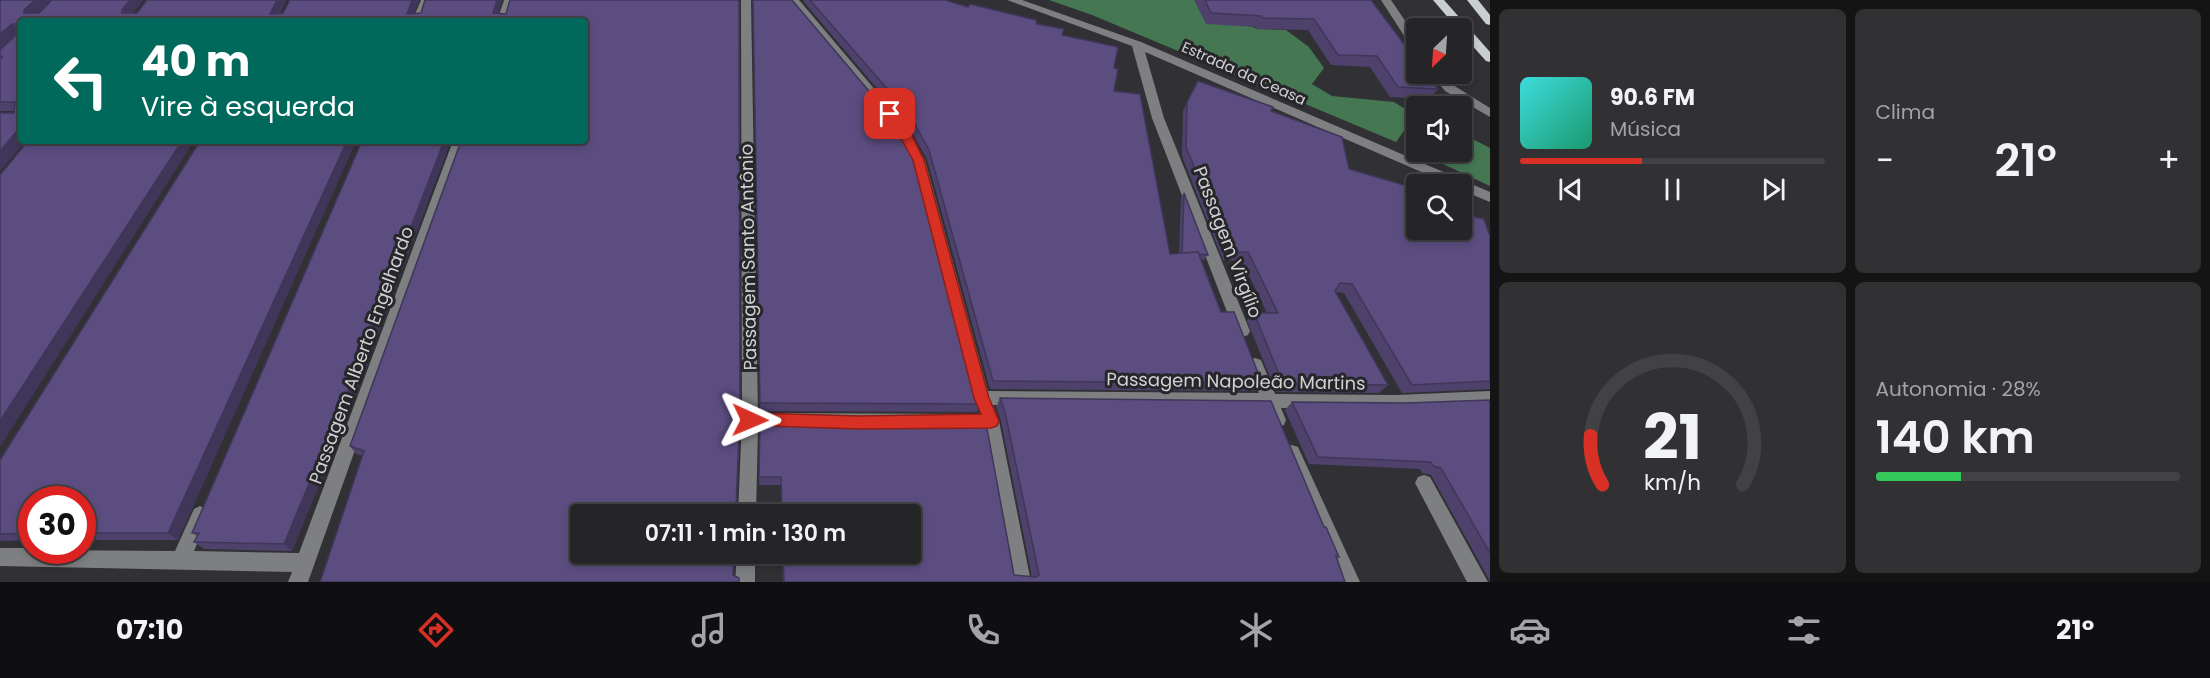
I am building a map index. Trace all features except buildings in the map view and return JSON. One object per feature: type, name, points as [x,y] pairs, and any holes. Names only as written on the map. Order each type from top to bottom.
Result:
[{"type":"main road","points":[[1438,0],[1490,59]]},
{"type":"main road","points":[[1472,0],[1490,22]]},
{"type":"street","points":[[418,18],[426,0]]},
{"type":"street","points":[[503,18],[509,0]]},
{"type":"street","name":"Passagem Santo Antônio","points":[[746,0],[750,420],[747,504]]},
{"type":"street","points":[[793,0],[901,128],[918,160],[982,398],[991,421],[1021,582]]},
{"type":"street","name":"Estrada da Ceasa","points":[[1012,0],[1137,44],[1435,174]]},
{"type":"street","points":[[1386,0],[1406,31]]},
{"type":"street","name":"Passagem Virgílio","points":[[1137,44],[1158,118],[1269,401],[1350,582]]},
{"type":"street","points":[[1446,84],[1490,113]]},
{"type":"street","name":"Passagem Alberto Engelhardo","points":[[298,582],[458,144]]},
{"type":"street","name":"Estrada da Ceasa","points":[[1472,190],[1490,197]]},
{"type":"street","points":[[1385,381],[1396,402]]},
{"type":"street","name":"Passagem Napoleão Martins","points":[[982,398],[1396,402],[1490,398]]},
{"type":"street","points":[[750,420],[859,423],[991,421]]},
{"type":"street","points":[[1424,483],[1478,582]]},
{"type":"street","points":[[180,561],[208,496]]},
{"type":"street","points":[[0,557],[305,563]]},
{"type":"street","points":[[745,582],[746,564]]},
{"type":"green space","points":[[1049,0],[1195,0],[1257,29],[1286,30],[1309,47],[1324,68],[1312,84],[1332,96],[1394,102],[1406,109],[1406,128],[1396,142],[1092,15]]},
{"type":"green space","points":[[1472,139],[1490,148],[1490,186],[1472,178],[1472,174],[1464,174],[1438,162],[1472,162]]},
{"type":"route","points":[[750,420],[859,423],[991,421],[982,398],[918,160],[901,128],[890,114]]}]
